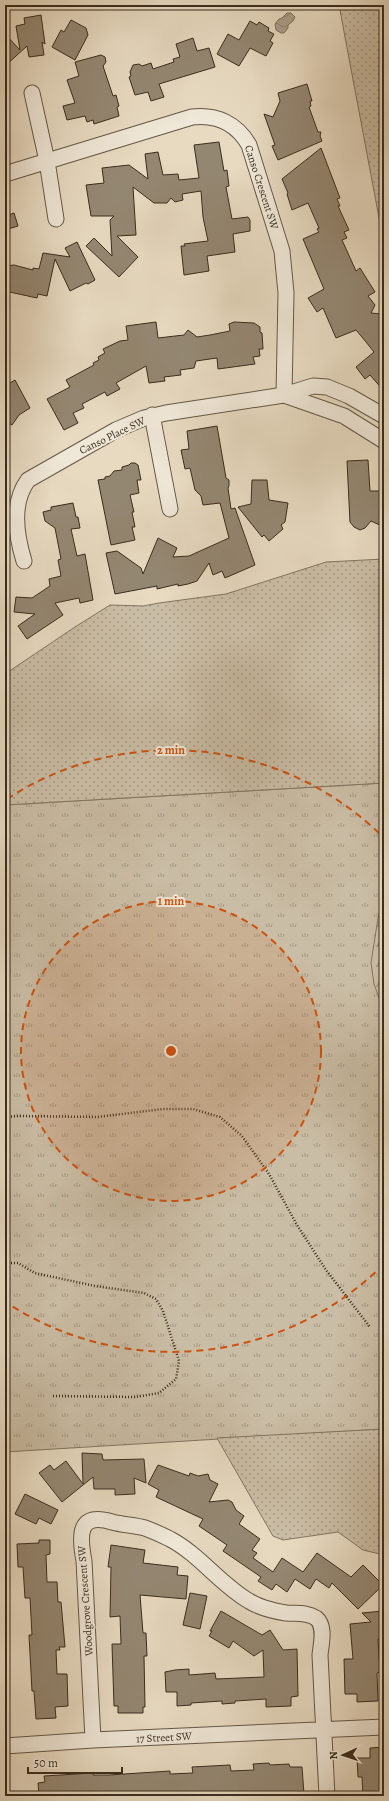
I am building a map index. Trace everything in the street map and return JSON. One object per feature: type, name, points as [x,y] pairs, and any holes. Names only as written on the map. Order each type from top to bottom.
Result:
[{"type":"street","points":[[32,93],[47,161],[56,219]]},
{"type":"street","name":"Canso Crescent SW","points":[[5,174],[192,117],[211,117],[224,120],[240,132],[249,145],[282,251],[286,293],[284,395]]},
{"type":"street","name":"Canso Place SW","points":[[24,561],[18,541],[17,527],[20,494],[28,480],[116,430],[152,415],[284,395],[313,386],[327,387],[350,396],[384,416]]},
{"type":"street","name":"Canso Place SW","points":[[284,395],[344,416],[384,441]]},
{"type":"street","points":[[152,415],[170,509]]},
{"type":"street","name":"Woodgrove Crescent SW","points":[[93,1740],[84,1561],[80,1536],[84,1526],[94,1519],[104,1519],[146,1528],[171,1540],[194,1555],[224,1584],[249,1601],[268,1609],[308,1614],[317,1619],[321,1625],[322,1633],[320,1656],[324,1730]]},
{"type":"street","name":"17 Street SW","points":[[5,1746],[93,1740],[384,1727]]},
{"type":"street","points":[[324,1730],[327,1796]]},
{"type":"path","points":[[5,1117],[97,1117],[163,1109],[193,1109],[220,1117],[242,1136],[269,1174],[297,1225],[326,1270],[370,1327]]},
{"type":"path","points":[[5,1263],[18,1262],[35,1273],[94,1286],[144,1293],[156,1299],[163,1311],[179,1361],[176,1379],[159,1393],[135,1397],[52,1396]]},
{"type":"green space","points":[[339,5],[384,5],[384,228],[380,223]]},
{"type":"green space","points":[[384,559],[384,783],[5,805],[5,674],[75,627],[110,605],[143,606],[226,594],[326,562]]},
{"type":"green space","points":[[384,783],[384,1429],[5,1452],[5,805]]},
{"type":"green space","points":[[384,897],[384,1011],[374,984],[371,963],[378,918]]},
{"type":"green space","points":[[384,1429],[384,1555],[363,1550],[338,1532],[283,1540],[273,1536],[217,1438]]},
{"type":"water","points":[[287,13],[291,13],[295,17],[288,25],[288,28],[284,33],[281,33],[276,30],[275,24]]},
{"type":"building","points":[[41,15],[45,44],[42,42],[44,55],[29,57],[27,46],[5,66],[5,34],[20,50],[16,26],[25,24],[24,18]]},
{"type":"building","points":[[71,20],[86,28],[88,35],[75,60],[52,47],[61,30],[64,32]]},
{"type":"building","points":[[250,21],[257,25],[259,22],[269,28],[268,31],[274,34],[270,41],[273,43],[266,56],[250,48],[239,66],[217,54],[228,34],[239,40]]},
{"type":"building","points":[[193,38],[197,51],[209,48],[215,67],[159,84],[164,97],[151,101],[148,92],[135,95],[129,77],[131,76],[130,72],[133,65],[139,64],[142,66],[151,63],[153,69],[174,62],[173,59],[180,57],[176,44]]},
{"type":"building","points":[[101,55],[105,57],[106,62],[103,66],[113,96],[116,95],[119,106],[117,107],[119,116],[94,124],[93,120],[87,122],[85,116],[67,120],[63,106],[75,103],[67,80],[79,76],[75,62]]},
{"type":"building","points":[[307,84],[312,101],[310,101],[311,106],[309,107],[318,132],[321,132],[320,136],[322,141],[278,160],[272,146],[275,145],[264,114],[273,117],[280,101],[278,93]]},
{"type":"building","points":[[219,142],[224,171],[227,170],[229,186],[226,187],[232,219],[248,217],[250,220],[250,231],[233,234],[235,252],[207,256],[209,271],[184,275],[181,246],[185,246],[184,244],[208,241],[203,217],[201,191],[182,194],[183,200],[175,202],[171,198],[167,203],[154,203],[133,187],[136,235],[117,236],[138,257],[119,277],[86,246],[94,238],[112,256],[110,220],[114,216],[91,216],[86,185],[104,183],[102,168],[129,165],[148,179],[145,154],[158,152],[163,175],[178,174],[179,180],[199,178],[194,145]]},
{"type":"building","points":[[321,148],[340,198],[337,199],[340,206],[338,206],[349,230],[344,232],[347,238],[342,240],[356,271],[360,268],[375,292],[368,296],[375,305],[371,313],[381,314],[384,319],[384,391],[370,375],[365,379],[356,367],[374,352],[362,337],[356,330],[336,338],[323,308],[317,312],[308,298],[324,289],[303,239],[319,232],[317,229],[319,228],[308,203],[292,210],[287,194],[288,193],[282,179]]},
{"type":"building","points":[[14,213],[18,226],[5,230],[5,216]]},
{"type":"building","points":[[77,242],[95,280],[70,291],[55,259],[47,296],[38,294],[37,298],[5,291],[5,266],[14,265],[33,270],[33,268],[39,269],[43,253],[70,257],[65,248]]},
{"type":"building","points":[[156,322],[158,338],[184,335],[188,330],[197,337],[210,335],[230,331],[229,324],[234,322],[254,323],[260,327],[263,349],[259,349],[260,356],[253,357],[255,364],[218,369],[217,358],[196,361],[194,368],[180,370],[181,375],[164,377],[165,381],[149,383],[146,366],[116,383],[120,389],[107,396],[105,392],[82,404],[84,408],[73,413],[78,423],[64,430],[47,399],[70,387],[66,380],[94,365],[93,363],[99,360],[98,357],[105,353],[103,349],[120,341],[128,340],[126,326]]},
{"type":"building","points":[[15,380],[30,408],[19,415],[12,425],[5,421],[5,386]]},
{"type":"building","points":[[217,426],[226,478],[229,480],[228,488],[231,509],[235,508],[255,565],[225,578],[222,571],[213,575],[209,563],[197,581],[188,584],[178,586],[178,584],[157,589],[157,586],[115,594],[106,553],[117,551],[141,568],[143,574],[158,538],[177,548],[173,557],[189,556],[229,538],[220,503],[203,505],[201,496],[195,490],[190,468],[185,469],[181,450],[189,449],[187,431]]},
{"type":"building","points":[[368,460],[370,491],[384,491],[384,527],[371,521],[365,528],[360,530],[354,527],[350,522],[347,461]]},
{"type":"building","points":[[131,463],[138,465],[141,480],[137,480],[139,493],[130,495],[134,512],[132,512],[135,527],[132,527],[135,540],[111,545],[98,480],[105,479],[105,477],[110,476],[114,471],[122,470],[122,467]]},
{"type":"building","points":[[252,480],[267,480],[269,500],[288,503],[285,522],[281,525],[283,529],[269,541],[264,535],[262,537],[238,507],[251,504]]},
{"type":"building","points":[[73,503],[80,528],[71,529],[77,556],[85,554],[93,600],[80,603],[79,598],[55,603],[63,615],[27,639],[18,626],[35,614],[14,612],[16,597],[32,598],[50,586],[49,579],[61,576],[58,560],[61,559],[55,528],[45,521],[43,512],[51,510],[51,507]]},
{"type":"building","points":[[82,1453],[102,1454],[103,1460],[144,1459],[146,1483],[134,1478],[135,1494],[115,1495],[115,1489],[94,1489],[93,1477],[62,1502],[39,1473],[50,1465],[54,1470],[66,1461],[83,1484]]},
{"type":"building","points":[[158,1465],[189,1476],[190,1473],[198,1476],[208,1474],[210,1480],[218,1484],[209,1502],[228,1500],[232,1502],[236,1510],[244,1516],[239,1524],[260,1539],[252,1550],[257,1553],[253,1558],[273,1572],[282,1558],[303,1572],[317,1553],[351,1577],[363,1565],[383,1585],[358,1609],[332,1583],[329,1588],[316,1579],[310,1589],[295,1579],[287,1592],[276,1584],[272,1590],[258,1581],[261,1577],[223,1551],[227,1545],[199,1526],[203,1519],[156,1497],[159,1490],[148,1484]]},
{"type":"building","points":[[25,1494],[58,1510],[51,1524],[39,1518],[36,1524],[15,1514]]},
{"type":"building","points":[[39,1540],[50,1540],[50,1554],[46,1555],[47,1582],[57,1582],[58,1602],[61,1602],[65,1647],[59,1647],[60,1650],[56,1650],[57,1674],[67,1674],[68,1706],[55,1707],[56,1718],[36,1719],[34,1691],[32,1691],[29,1635],[32,1635],[30,1598],[25,1598],[23,1567],[18,1567],[17,1544],[39,1543]]},
{"type":"building","points":[[111,1545],[145,1550],[143,1563],[178,1567],[177,1575],[188,1576],[186,1599],[140,1595],[143,1633],[146,1633],[147,1656],[144,1656],[145,1707],[143,1707],[143,1713],[118,1713],[118,1706],[114,1706],[112,1644],[121,1644],[120,1616],[110,1617],[111,1567],[108,1567]]},
{"type":"building","points":[[190,1593],[207,1596],[200,1629],[183,1625]]},
{"type":"building","points":[[221,1611],[262,1635],[270,1630],[283,1650],[297,1649],[298,1696],[291,1697],[291,1706],[266,1707],[266,1699],[235,1701],[235,1703],[222,1704],[222,1701],[191,1703],[191,1705],[177,1706],[177,1692],[166,1692],[165,1672],[175,1670],[189,1669],[189,1675],[215,1673],[216,1679],[264,1677],[263,1650],[254,1656],[233,1641],[229,1648],[209,1636],[212,1631],[210,1631]]},
{"type":"building","points":[[383,1611],[384,1638],[378,1639],[380,1672],[377,1673],[378,1701],[357,1702],[357,1694],[345,1694],[344,1659],[353,1659],[350,1624],[371,1622],[362,1613]]},
{"type":"building","points":[[384,1747],[384,1796],[363,1796],[362,1777],[358,1777],[357,1758],[370,1758],[370,1748]]},
{"type":"building","points":[[269,1763],[270,1765],[289,1764],[290,1767],[302,1767],[304,1794],[290,1796],[39,1796],[38,1783],[45,1782],[44,1776],[93,1773],[93,1775],[109,1775],[170,1771],[170,1774],[193,1773],[192,1767],[230,1765],[231,1771],[254,1770],[253,1764]]}]
